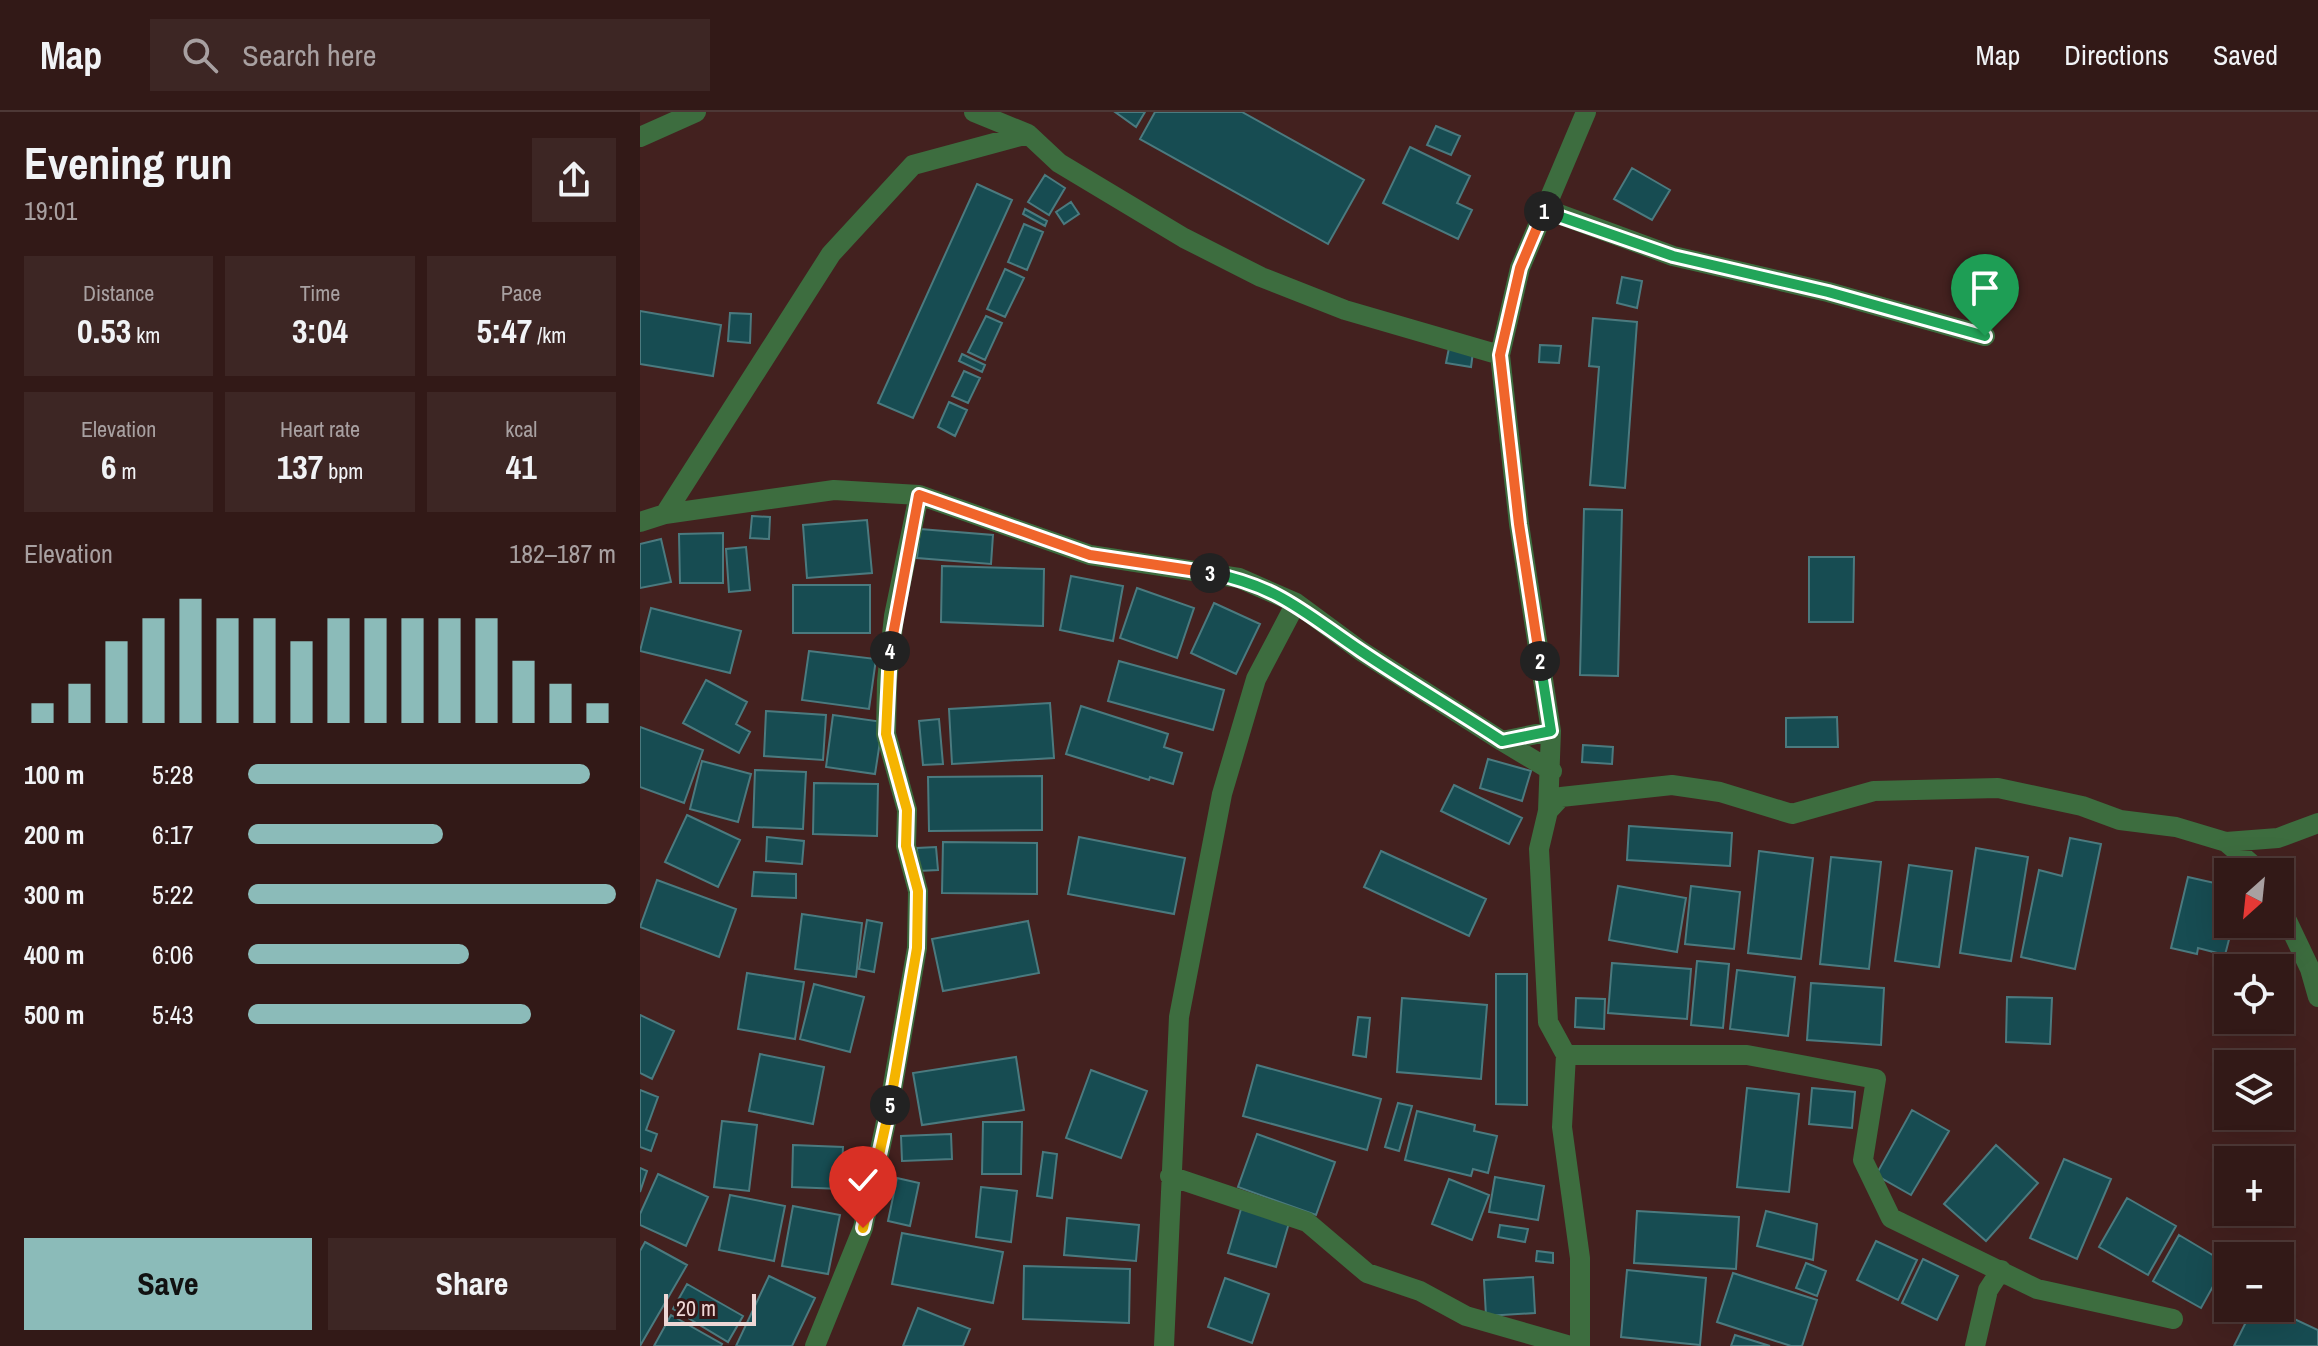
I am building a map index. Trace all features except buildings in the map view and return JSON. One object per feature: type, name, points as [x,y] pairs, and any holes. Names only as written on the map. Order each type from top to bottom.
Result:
[{"type":"street","points":[[640,137],[696,112]]},
{"type":"street","points":[[974,112],[1028,134],[1059,163],[1184,238],[1261,277],[1345,310],[1500,355]]},
{"type":"street","points":[[1580,1346],[1580,1258],[1562,1127],[1566,1055],[1548,1022],[1539,849],[1548,811],[1552,771],[1551,731],[1519,524],[1500,355],[1520,268],[1586,112]]},
{"type":"street","points":[[665,514],[831,254],[913,165],[1028,134]]},
{"type":"street","points":[[1545,209],[1673,256],[1828,292],[1985,336]]},
{"type":"street","points":[[640,522],[665,514],[834,490],[919,495],[1090,555],[1239,578],[1296,603],[1361,651],[1552,771]]},
{"type":"street","points":[[815,1346],[863,1228],[889,1108],[917,948],[918,891],[906,846],[907,810],[886,734],[894,616],[919,495]]},
{"type":"street","points":[[1164,1346],[1179,1017],[1222,794],[1256,679],[1296,603]]},
{"type":"street","points":[[1502,741],[1551,731]]},
{"type":"street","points":[[1548,811],[1561,797],[1672,785],[1720,792],[1792,814],[1874,791],[1998,788],[2082,806],[2120,820],[2176,827],[2226,842],[2278,838],[2318,823]]},
{"type":"street","points":[[2226,842],[2245,858]]},
{"type":"street","points":[[2294,935],[2310,969],[2318,997]]},
{"type":"street","points":[[1566,1055],[1747,1055],[1876,1079],[1863,1160],[1891,1218],[2037,1289],[2173,1319]]},
{"type":"street","points":[[1170,1176],[1307,1222],[1367,1273],[1420,1291],[1466,1316],[1571,1346]]},
{"type":"street","points":[[1975,1346],[1988,1290],[2001,1270]]},
{"type":"route","points":[[863,1228],[889,1108],[917,948],[918,891],[906,846],[907,810],[886,734],[887,681],[894,616],[919,495],[1090,555],[1239,578],[1296,603],[1361,651],[1502,741],[1551,731],[1519,524],[1500,355],[1520,268],[1545,209],[1673,256],[1828,292],[1985,336]]}]
